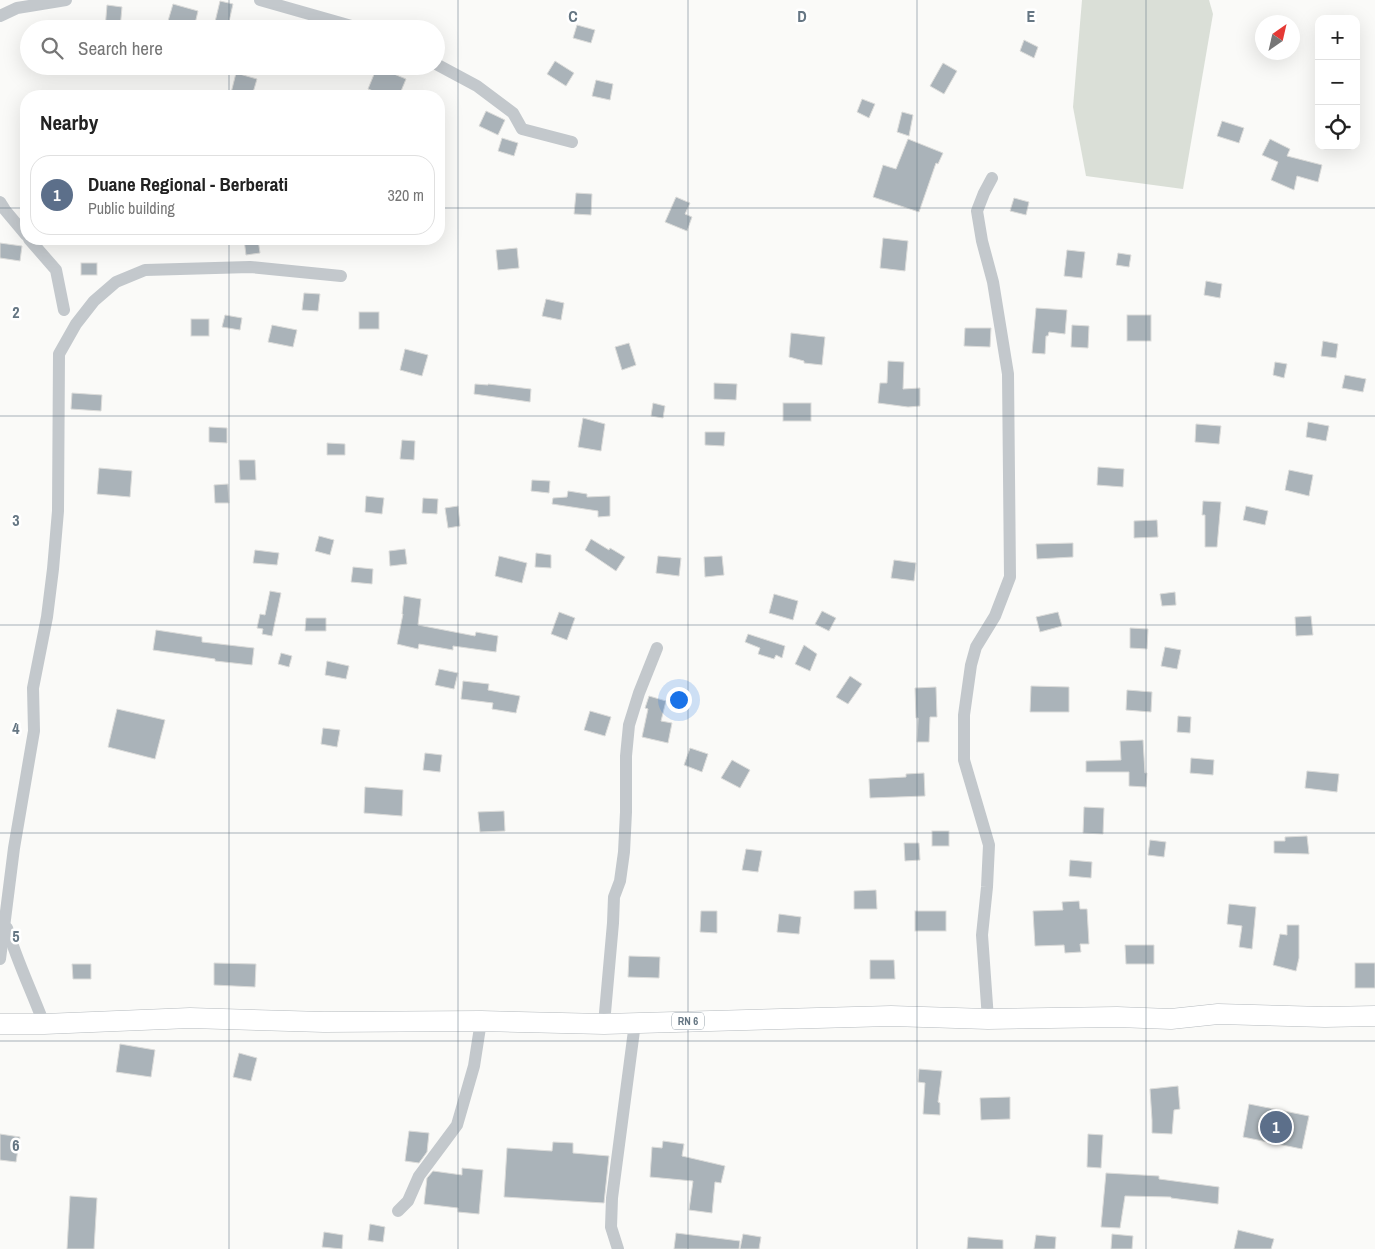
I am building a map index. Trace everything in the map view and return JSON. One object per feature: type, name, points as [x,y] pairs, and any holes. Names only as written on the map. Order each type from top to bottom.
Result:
[{"type":"main road","name":"RN 6","points":[[0,1024],[190,1018],[324,1022],[481,1021],[604,1024],[890,1016],[988,1019],[1117,1016],[1171,1019],[1218,1014],[1325,1017],[1375,1016]]},
{"type":"street","points":[[0,16],[17,8],[66,0]]},
{"type":"street","points":[[260,0],[330,20]]},
{"type":"street","points":[[445,69],[477,86],[513,113],[522,129],[572,142]]},
{"type":"street","points":[[988,1019],[982,934],[989,844],[964,760],[964,715],[971,664],[976,647],[995,616],[1010,578],[1008,374],[993,282],[977,211],[992,178]]},
{"type":"street","points":[[0,202],[20,228]]},
{"type":"street","points":[[34,245],[56,270],[64,310]]},
{"type":"street","points":[[0,959],[14,848],[34,731],[33,688],[47,617],[58,511],[59,354],[76,324],[94,301],[116,282],[145,270],[250,267],[341,276]]},
{"type":"street","points":[[604,1024],[614,897],[620,881],[624,852],[626,756],[629,725],[657,648]]},
{"type":"street","points":[[5,923],[44,1024]]},
{"type":"street","points":[[398,1211],[408,1201],[419,1176],[458,1125],[474,1066],[481,1021]]},
{"type":"street","points":[[618,1249],[611,1227],[612,1198],[635,1023]]},
{"type":"shaded area","points":[[1082,0],[1209,0],[1213,14],[1183,189],[1086,176],[1073,107]]},
{"type":"building","points":[[220,1],[233,4],[229,20],[215,20]]},
{"type":"building","points":[[173,4],[198,11],[196,20],[168,20]]},
{"type":"building","points":[[107,5],[122,7],[121,20],[106,20]]},
{"type":"building","points":[[577,25],[595,30],[591,43],[573,38]]},
{"type":"building","points":[[1024,40],[1038,47],[1034,58],[1020,51]]},
{"type":"building","points":[[555,61],[574,73],[566,86],[547,74]]},
{"type":"building","points":[[943,63],[957,71],[944,94],[930,86]]},
{"type":"building","points":[[236,75],[257,79],[254,90],[232,90]]},
{"type":"building","points":[[374,75],[396,75],[406,79],[401,90],[368,89]]},
{"type":"building","points":[[596,80],[613,84],[610,100],[592,96]]},
{"type":"building","points":[[862,99],[875,104],[869,118],[857,112]]},
{"type":"building","points":[[486,111],[505,120],[498,135],[479,126]]},
{"type":"building","points":[[902,112],[913,115],[909,136],[897,132]]},
{"type":"building","points":[[1222,121],[1244,128],[1239,143],[1217,136]]},
{"type":"building","points":[[502,138],[518,143],[514,156],[498,151]]},
{"type":"building","points":[[908,139],[943,153],[938,164],[936,163],[919,212],[873,197],[883,165],[896,169]]},
{"type":"building","points":[[1270,139],[1290,149],[1287,156],[1322,165],[1318,182],[1297,176],[1294,190],[1271,180],[1278,162],[1262,155]]},
{"type":"building","points":[[576,193],[592,194],[591,215],[574,214]]},
{"type":"building","points":[[676,197],[690,203],[685,214],[692,217],[687,231],[665,222]]},
{"type":"building","points":[[1014,198],[1029,202],[1026,215],[1010,211]]},
{"type":"building","points":[[883,238],[908,241],[905,271],[880,268]]},
{"type":"building","points":[[0,243],[22,246],[20,261],[0,258]]},
{"type":"building","points":[[245,245],[259,245],[260,253],[246,255]]},
{"type":"building","points":[[517,248],[519,268],[498,270],[496,250]]},
{"type":"building","points":[[1067,250],[1085,252],[1082,278],[1064,276]]},
{"type":"building","points":[[1118,253],[1131,255],[1129,267],[1116,265]]},
{"type":"building","points":[[81,263],[97,263],[97,275],[81,275]]},
{"type":"building","points":[[1206,281],[1222,284],[1220,298],[1204,295]]},
{"type":"building","points":[[304,293],[320,294],[318,311],[302,310]]},
{"type":"building","points":[[546,299],[564,303],[561,320],[542,316]]},
{"type":"building","points":[[1036,308],[1067,310],[1065,334],[1049,332],[1048,336],[1046,336],[1045,354],[1032,353]]},
{"type":"building","points":[[359,312],[379,312],[379,329],[359,329]]},
{"type":"building","points":[[225,315],[242,318],[240,330],[222,327]]},
{"type":"building","points":[[1127,315],[1151,315],[1151,341],[1127,341]]},
{"type":"building","points":[[191,319],[209,319],[209,336],[191,336]]},
{"type":"building","points":[[272,325],[297,330],[293,347],[268,342]]},
{"type":"building","points":[[1072,325],[1089,326],[1088,348],[1071,347]]},
{"type":"building","points":[[965,328],[991,328],[990,347],[964,346]]},
{"type":"building","points":[[791,333],[825,337],[822,365],[804,363],[804,361],[789,357]]},
{"type":"building","points":[[1323,341],[1338,344],[1336,358],[1321,356]]},
{"type":"building","points":[[629,343],[636,365],[622,370],[615,347]]},
{"type":"building","points":[[405,349],[428,355],[422,376],[400,370]]},
{"type":"building","points":[[888,361],[904,362],[903,389],[920,388],[920,406],[908,407],[878,403],[880,383],[887,383]]},
{"type":"building","points":[[1275,362],[1287,364],[1284,378],[1273,375]]},
{"type":"building","points":[[1345,375],[1366,379],[1363,392],[1342,388]]},
{"type":"building","points":[[714,383],[737,384],[736,400],[714,399]]},
{"type":"building","points":[[475,384],[531,389],[530,402],[474,394]]},
{"type":"building","points":[[72,393],[102,395],[101,411],[71,409]]},
{"type":"building","points":[[653,403],[665,406],[663,418],[651,416]]},
{"type":"building","points":[[783,403],[811,403],[811,421],[783,421]]},
{"type":"building","points":[[583,418],[605,424],[601,451],[578,447]]},
{"type":"building","points":[[1308,422],[1329,426],[1326,441],[1306,437]]},
{"type":"building","points":[[1196,424],[1221,426],[1219,444],[1195,442]]},
{"type":"building","points":[[209,427],[227,428],[227,443],[209,442]]},
{"type":"building","points":[[705,432],[725,432],[724,446],[705,445]]},
{"type":"building","points":[[402,440],[415,441],[414,460],[400,459]]},
{"type":"building","points":[[327,443],[345,444],[345,455],[327,455]]},
{"type":"building","points":[[239,460],[255,460],[256,480],[240,480]]},
{"type":"building","points":[[1098,467],[1124,469],[1123,487],[1097,485]]},
{"type":"building","points":[[99,468],[132,471],[130,497],[97,494]]},
{"type":"building","points":[[1289,470],[1313,475],[1309,496],[1285,490]]},
{"type":"building","points":[[532,480],[550,481],[549,493],[531,491]]},
{"type":"building","points":[[228,484],[229,503],[215,503],[214,485]]},
{"type":"building","points":[[568,491],[587,494],[587,497],[610,496],[610,516],[598,517],[598,511],[552,504],[553,498],[567,497]]},
{"type":"building","points":[[366,496],[384,498],[382,514],[365,512]]},
{"type":"building","points":[[423,498],[438,499],[437,514],[422,513]]},
{"type":"building","points":[[1203,501],[1221,502],[1217,547],[1205,547],[1205,515],[1202,515]]},
{"type":"building","points":[[458,506],[460,526],[448,528],[445,508]]},
{"type":"building","points":[[1246,506],[1268,511],[1265,525],[1243,520]]},
{"type":"building","points":[[1157,520],[1158,537],[1134,538],[1134,521]]},
{"type":"building","points":[[319,536],[334,540],[330,555],[315,551]]},
{"type":"building","points":[[591,539],[625,557],[616,571],[585,550]]},
{"type":"building","points":[[1073,543],[1073,557],[1037,559],[1036,544]]},
{"type":"building","points":[[405,549],[407,564],[390,566],[389,551]]},
{"type":"building","points":[[255,550],[279,553],[277,565],[253,563]]},
{"type":"building","points":[[536,553],[551,555],[551,568],[535,567]]},
{"type":"building","points":[[499,556],[527,563],[522,583],[495,576]]},
{"type":"building","points":[[658,556],[681,558],[679,576],[656,573]]},
{"type":"building","points":[[722,556],[724,575],[705,577],[704,557]]},
{"type":"building","points":[[894,560],[916,563],[914,581],[891,578]]},
{"type":"building","points":[[353,567],[373,569],[372,584],[351,582]]},
{"type":"building","points":[[270,591],[281,593],[272,636],[262,634],[263,629],[257,628],[260,614],[265,615]]},
{"type":"building","points":[[1175,592],[1176,605],[1162,606],[1160,594]]},
{"type":"building","points":[[774,594],[798,601],[793,620],[769,613]]},
{"type":"building","points":[[404,596],[421,599],[418,625],[475,636],[476,632],[498,636],[496,652],[453,646],[453,650],[419,644],[418,649],[397,644],[403,614]]},
{"type":"building","points":[[822,611],[836,618],[829,631],[815,624]]},
{"type":"building","points":[[559,612],[575,618],[567,640],[551,634]]},
{"type":"building","points":[[1058,612],[1062,626],[1040,632],[1036,617]]},
{"type":"building","points":[[1311,616],[1313,635],[1296,636],[1295,617]]},
{"type":"building","points":[[306,618],[326,618],[326,631],[305,631]]},
{"type":"building","points":[[1130,628],[1148,629],[1147,649],[1130,648]]},
{"type":"building","points":[[156,630],[202,637],[202,642],[254,648],[252,665],[215,661],[215,659],[153,650]]},
{"type":"building","points":[[748,634],[785,646],[782,658],[776,655],[774,659],[758,654],[760,648],[745,642]]},
{"type":"building","points":[[804,645],[817,654],[810,671],[795,664]]},
{"type":"building","points":[[1165,647],[1181,650],[1177,669],[1161,666]]},
{"type":"building","points":[[281,653],[292,656],[289,667],[278,664]]},
{"type":"building","points":[[327,661],[349,666],[346,679],[325,675]]},
{"type":"building","points":[[439,669],[458,673],[454,689],[435,685]]},
{"type":"building","points":[[850,676],[862,684],[848,704],[836,697]]},
{"type":"building","points":[[463,681],[489,684],[488,690],[520,696],[516,713],[492,709],[493,703],[461,699]]},
{"type":"building","points":[[1031,686],[1069,687],[1069,712],[1030,712]]},
{"type":"building","points":[[936,687],[937,717],[930,717],[929,742],[917,742],[918,718],[916,718],[915,688]]},
{"type":"building","points":[[1127,690],[1152,692],[1151,712],[1126,710]]},
{"type":"building","points":[[649,696],[666,701],[661,721],[672,723],[668,743],[642,737],[648,709],[645,708]]},
{"type":"building","points":[[117,709],[165,720],[155,759],[108,747]]},
{"type":"building","points":[[590,711],[611,717],[605,736],[584,730]]},
{"type":"building","points":[[1178,716],[1191,717],[1190,733],[1177,732]]},
{"type":"building","points":[[323,728],[340,730],[337,747],[321,744]]},
{"type":"building","points":[[1143,740],[1145,773],[1147,773],[1146,787],[1129,786],[1129,772],[1086,772],[1086,761],[1121,760],[1120,741]]},
{"type":"building","points":[[690,748],[708,754],[702,772],[684,765]]},
{"type":"building","points":[[425,753],[442,755],[440,772],[423,770]]},
{"type":"building","points":[[1191,758],[1214,760],[1213,775],[1190,773]]},
{"type":"building","points":[[732,760],[750,770],[740,788],[721,778]]},
{"type":"building","points":[[1307,771],[1339,774],[1337,792],[1305,788]]},
{"type":"building","points":[[924,773],[925,796],[870,798],[869,779],[906,777],[906,774]]},
{"type":"building","points":[[365,787],[403,790],[402,816],[364,813]]},
{"type":"building","points":[[1084,807],[1104,808],[1103,834],[1083,833]]},
{"type":"building","points":[[504,811],[505,831],[480,832],[478,812]]},
{"type":"building","points":[[932,831],[949,831],[949,846],[932,846]]},
{"type":"building","points":[[1307,836],[1309,854],[1274,853],[1274,841],[1285,841],[1285,837]]},
{"type":"building","points":[[1150,840],[1166,842],[1164,857],[1148,855]]},
{"type":"building","points":[[904,843],[919,843],[920,860],[905,861]]},
{"type":"building","points":[[746,849],[762,851],[758,872],[742,870]]},
{"type":"building","points":[[1070,860],[1092,862],[1091,878],[1069,876]]},
{"type":"building","points":[[876,890],[877,909],[854,909],[854,891]]},
{"type":"building","points":[[1079,901],[1080,909],[1087,909],[1089,944],[1080,944],[1081,952],[1065,953],[1064,945],[1035,946],[1033,911],[1063,910],[1062,902]]},
{"type":"building","points":[[1229,904],[1256,907],[1252,949],[1239,947],[1242,926],[1227,924]]},
{"type":"building","points":[[701,911],[717,911],[717,933],[700,932]]},
{"type":"building","points":[[915,911],[946,911],[946,931],[915,931]]},
{"type":"building","points":[[779,914],[801,917],[799,934],[777,932]]},
{"type":"building","points":[[1287,925],[1299,925],[1299,958],[1296,971],[1273,965],[1280,934],[1287,935]]},
{"type":"building","points":[[1125,945],[1154,945],[1154,964],[1126,964]]},
{"type":"building","points":[[629,956],[660,957],[659,978],[628,977]]},
{"type":"building","points":[[870,960],[894,960],[895,979],[870,979]]},
{"type":"building","points":[[214,963],[256,964],[255,987],[214,985]]},
{"type":"building","points":[[1355,963],[1375,963],[1375,988],[1355,988]]},
{"type":"building","points":[[72,964],[91,964],[91,979],[73,979]]},
{"type":"building","points":[[120,1044],[155,1050],[151,1077],[116,1072]]},
{"type":"building","points":[[239,1053],[257,1058],[251,1081],[233,1077]]},
{"type":"building","points":[[919,1069],[942,1071],[938,1102],[940,1103],[940,1115],[923,1114],[925,1083],[918,1082]]},
{"type":"building","points":[[1178,1086],[1180,1109],[1174,1110],[1172,1134],[1152,1133],[1150,1089]]},
{"type":"building","points":[[1010,1097],[1010,1119],[981,1120],[980,1098]]},
{"type":"building","points":[[1249,1104],[1309,1116],[1302,1149],[1243,1137]]},
{"type":"building","points":[[409,1131],[429,1133],[427,1152],[419,1163],[405,1161]]},
{"type":"building","points":[[0,1134],[20,1137],[16,1162],[0,1160]]},
{"type":"building","points":[[1088,1134],[1103,1135],[1101,1168],[1087,1167]]},
{"type":"building","points":[[663,1141],[684,1144],[682,1156],[725,1166],[721,1183],[715,1182],[712,1213],[689,1210],[693,1181],[650,1177],[652,1147],[662,1148]]},
{"type":"building","points":[[553,1142],[573,1143],[573,1153],[609,1156],[604,1203],[504,1197],[507,1148],[552,1151]]},
{"type":"building","points":[[462,1168],[483,1170],[479,1214],[458,1212],[458,1208],[424,1204],[427,1178],[433,1171],[462,1175]]},
{"type":"building","points":[[1106,1173],[1159,1176],[1159,1179],[1219,1187],[1218,1204],[1171,1197],[1125,1196],[1120,1228],[1101,1227]]},
{"type":"building","points":[[70,1196],[97,1198],[94,1249],[67,1249]]},
{"type":"building","points":[[370,1224],[385,1227],[383,1242],[368,1240]]},
{"type":"building","points":[[1238,1230],[1274,1239],[1271,1249],[1234,1249]]},
{"type":"building","points":[[324,1232],[343,1235],[342,1249],[322,1247]]},
{"type":"building","points":[[676,1233],[740,1241],[739,1249],[674,1249]]},
{"type":"building","points":[[743,1234],[761,1237],[759,1249],[740,1249]]},
{"type":"building","points":[[1112,1234],[1133,1236],[1132,1249],[1111,1249]]},
{"type":"building","points":[[1036,1235],[1056,1237],[1055,1249],[1034,1249]]},
{"type":"building","points":[[968,1237],[1003,1240],[1003,1249],[967,1249]]},
{"type":"place","name":"Duane Regional - Berberati","points":[[1276,1127]]}]
